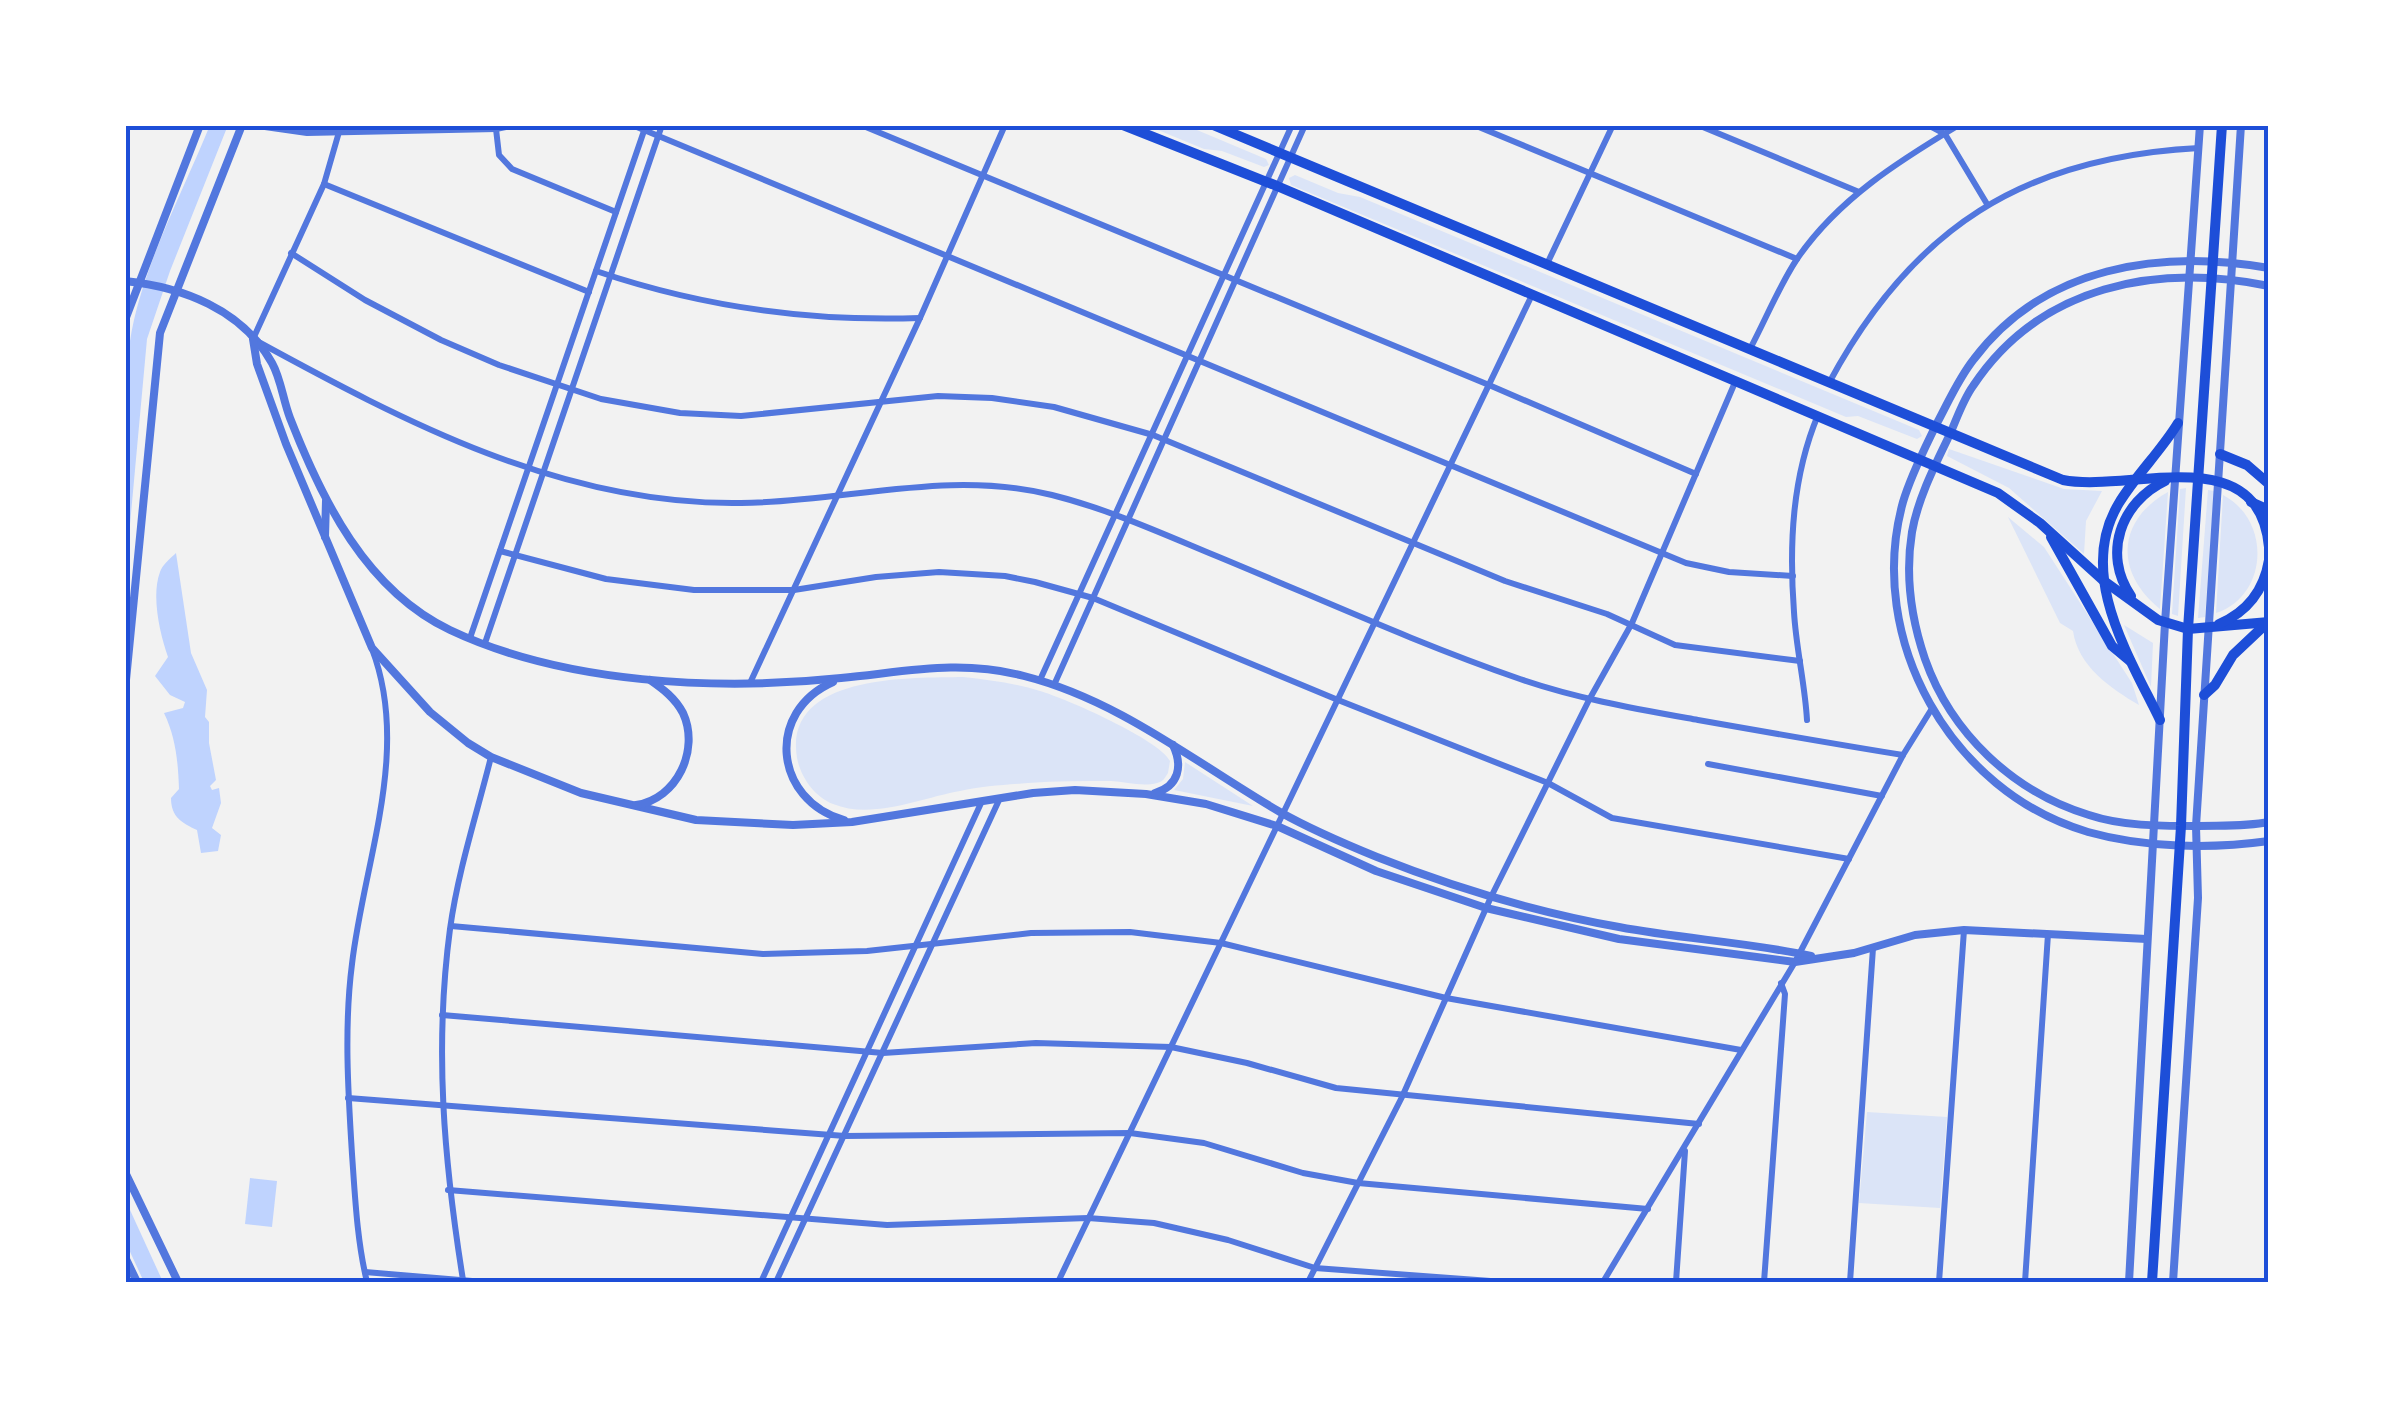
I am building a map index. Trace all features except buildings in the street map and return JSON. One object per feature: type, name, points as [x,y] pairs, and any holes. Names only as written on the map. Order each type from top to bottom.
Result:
[{"type":"main road","points":[[1124,125],[1998,492],[2046,528],[2104,581],[2165,623],[2188,628],[2269,622]]},
{"type":"main road","points":[[1213,125],[2063,480],[2085,484],[2199,476],[2218,481],[2238,490],[2250,502],[2263,522],[2269,547]]},
{"type":"main road","points":[[2152,1282],[2181,826],[2188,628],[2222,125]]},
{"type":"main road","points":[[2160,720],[2110,616],[2104,550],[2109,523],[2134,481],[2178,423]]},
{"type":"main road","points":[[2220,454],[2247,465],[2269,484]]},
{"type":"main road","points":[[2135,602],[2118,572],[2118,538],[2130,508],[2144,493],[2175,476]]},
{"type":"main road","points":[[2250,502],[2269,510]]},
{"type":"main road","points":[[2046,528],[2112,646],[2134,664]]},
{"type":"main road","points":[[2208,627],[2238,614],[2252,601],[2267,574],[2269,560]]},
{"type":"main road","points":[[2204,695],[2215,685],[2233,655],[2269,622]]},
{"type":"street","points":[[125,320],[200,125]]},
{"type":"street","points":[[125,690],[157,351],[172,289],[242,125]]},
{"type":"street","points":[[250,125],[307,133],[496,129],[516,125]]},
{"type":"street","points":[[632,125],[645,127],[658,136],[1663,553],[1708,569],[1793,576]]},
{"type":"street","points":[[485,643],[662,125]]},
{"type":"street","points":[[860,125],[1489,384],[1696,474]]},
{"type":"street","points":[[750,684],[1005,125]]},
{"type":"street","points":[[1285,155],[1292,125]]},
{"type":"street","points":[[1054,685],[1234,281],[1272,184],[1304,125]]},
{"type":"street","points":[[1474,125],[1797,260]]},
{"type":"street","points":[[1546,265],[1613,125]]},
{"type":"street","points":[[1698,125],[1859,192]]},
{"type":"street","points":[[1928,125],[1944,134],[1987,204]]},
{"type":"street","points":[[1750,349],[1797,260],[1859,192],[1959,125]]},
{"type":"street","points":[[2129,1282],[2165,623],[2200,125]]},
{"type":"street","points":[[2173,1282],[2198,898],[2196,826],[2241,125]]},
{"type":"street","points":[[470,638],[645,127]]},
{"type":"street","points":[[496,129],[500,155],[512,169],[616,212]]},
{"type":"street","points":[[339,132],[324,184],[254,339],[257,364],[325,542],[379,666],[384,700],[386,774],[360,901],[351,968],[348,1098],[356,1206],[368,1282]]},
{"type":"street","points":[[1829,382],[1904,270],[1987,204],[2074,167],[2142,151],[2199,148]]},
{"type":"street","points":[[324,184],[589,292]]},
{"type":"street","points":[[1040,680],[1223,276],[1272,184]]},
{"type":"street","points":[[291,252],[365,300],[441,340],[571,391],[640,407],[724,416],[966,396],[1082,413],[1152,435],[1413,544],[1546,597],[1632,623],[1675,644],[1800,661]]},
{"type":"street","points":[[2269,268],[2214,261],[2142,262],[2062,286],[2000,330],[1973,360],[1920,458],[1900,514],[1894,583],[1905,650],[1932,710],[1967,755],[2020,800],[2084,831],[2195,845],[2269,841]]},
{"type":"street","points":[[596,271],[728,307],[848,318],[920,318]]},
{"type":"street","points":[[2269,286],[2212,279],[2142,280],[2101,288],[2032,325],[1996,358],[1972,388],[1950,433],[1913,529],[1909,582],[1920,642],[1934,683],[1986,754],[2008,774],[2089,816],[2181,826],[2269,822]]},
{"type":"street","points":[[125,281],[194,295],[254,339],[389,412],[543,474],[605,490],[694,502],[780,502],[918,484],[977,484],[1051,495],[1128,519],[1474,662],[1589,700],[1903,756]]},
{"type":"street","points":[[1058,1282],[1533,294]]},
{"type":"street","points":[[254,339],[272,364],[289,417],[349,538],[395,590],[434,621],[470,638],[550,662],[649,680],[750,684],[956,666],[1040,680],[1108,708],[1169,741],[1283,814],[1373,855],[1492,896],[1623,928],[1797,958]]},
{"type":"street","points":[[1308,1282],[1402,1096],[1486,908],[1589,700],[1632,623],[1736,380]]},
{"type":"street","points":[[1808,720],[1794,613],[1791,541],[1799,476],[1818,414]]},
{"type":"street","points":[[325,542],[326,498]]},
{"type":"street","points":[[500,551],[606,579],[694,590],[794,590],[939,572],[1005,576],[1092,598],[1548,783],[1612,818],[1850,859]]},
{"type":"street","points":[[372,648],[430,712],[491,757],[617,804],[720,823],[852,822],[1001,797],[1075,790],[1146,794],[1206,804],[1277,826],[1376,871],[1486,908],[1618,939],[1797,958],[1873,948],[1915,935],[1964,930],[2147,940]]},
{"type":"street","points":[[842,678],[822,687],[802,704],[789,728],[786,755],[793,778],[811,803],[834,817],[852,822]]},
{"type":"street","points":[[617,804],[654,800],[678,777],[686,758],[688,729],[682,712],[666,690],[649,680]]},
{"type":"street","points":[[1603,1282],[1797,958],[1903,756],[1932,710]]},
{"type":"street","points":[[1146,794],[1168,788],[1178,774],[1177,754],[1169,741]]},
{"type":"street","points":[[462,1280],[440,1102],[442,1016],[451,926],[491,757]]},
{"type":"street","points":[[1708,764],[1882,796]]},
{"type":"street","points":[[776,1282],[1001,797]]},
{"type":"street","points":[[762,1282],[982,800]]},
{"type":"street","points":[[451,926],[763,954],[868,951],[1031,933],[1130,932],[1221,943],[1446,998],[1742,1050]]},
{"type":"street","points":[[1939,1282],[1964,930]]},
{"type":"street","points":[[2025,1282],[2048,934]]},
{"type":"street","points":[[1850,1282],[1873,948]]},
{"type":"street","points":[[1764,1282],[1785,994],[1781,983]]},
{"type":"street","points":[[442,1016],[883,1053],[1036,1044],[1172,1047],[1336,1088],[1699,1124]]},
{"type":"street","points":[[348,1098],[440,1102],[845,1136],[1130,1133],[1204,1143],[1303,1174],[1358,1183],[1648,1208]]},
{"type":"street","points":[[1676,1282],[1685,1150]]},
{"type":"street","points":[[125,1172],[178,1282]]},
{"type":"street","points":[[448,1190],[903,1225],[1088,1218],[1154,1223],[1228,1240],[1315,1268],[1504,1282]]},
{"type":"street","points":[[2267,1282],[2269,1248]]},
{"type":"street","points":[[125,1257],[137,1282]]},
{"type":"street","points":[[365,1272],[484,1282]]},
{"type":"shaded area","points":[[1146,125],[1185,125],[1266,159],[1269,165],[1264,167],[1222,151],[1204,149]]},
{"type":"shaded area","points":[[1295,175],[1338,193],[1360,197],[1919,430],[1922,436],[1917,439],[1858,416],[1846,417],[1291,185],[1289,178]]},
{"type":"shaded area","points":[[1949,449],[2064,489],[2102,491],[2086,521],[2084,554],[2009,488],[1947,456]]},
{"type":"shaded area","points":[[2186,488],[2178,616],[2172,614],[2180,489]]},
{"type":"shaded area","points":[[2208,490],[2214,491],[2205,617],[2198,618]]},
{"type":"shaded area","points":[[2168,492],[2160,609],[2135,580],[2128,548],[2138,517]]},
{"type":"shaded area","points":[[2223,495],[2250,521],[2257,557],[2246,590],[2233,604],[2216,613]]},
{"type":"shaded area","points":[[2008,517],[2044,547],[2132,683],[2139,705],[2107,683],[2081,655],[2073,631],[2060,623]]},
{"type":"shaded area","points":[[2124,625],[2153,643],[2151,687]]},
{"type":"shaded area","points":[[963,677],[1031,688],[1089,711],[1163,752],[1170,761],[1168,773],[1163,781],[1152,784],[1090,781],[1002,785],[864,810],[826,801],[805,779],[797,758],[798,730],[809,710],[829,696],[883,681]]},
{"type":"shaded area","points":[[1185,762],[1253,806],[1174,790],[1183,779]]},
{"type":"shaded area","points":[[1867,1112],[1947,1117],[1940,1208],[1859,1203]]},
{"type":"water","points":[[210,125],[228,125],[147,339],[125,579],[124,430],[135,314],[153,259]]},
{"type":"water","points":[[176,553],[191,653],[207,690],[205,717],[209,722],[216,780],[210,786],[212,790],[219,788],[221,803],[212,828],[221,835],[218,851],[201,853],[197,830],[178,818],[171,798],[179,789],[178,769],[164,713],[183,708],[185,702],[170,695],[155,676],[168,657],[158,615],[157,582],[163,567]]},
{"type":"water","points":[[250,1178],[277,1181],[272,1227],[245,1224]]},
{"type":"water","points":[[125,1199],[163,1282],[144,1282],[125,1241]]}]
